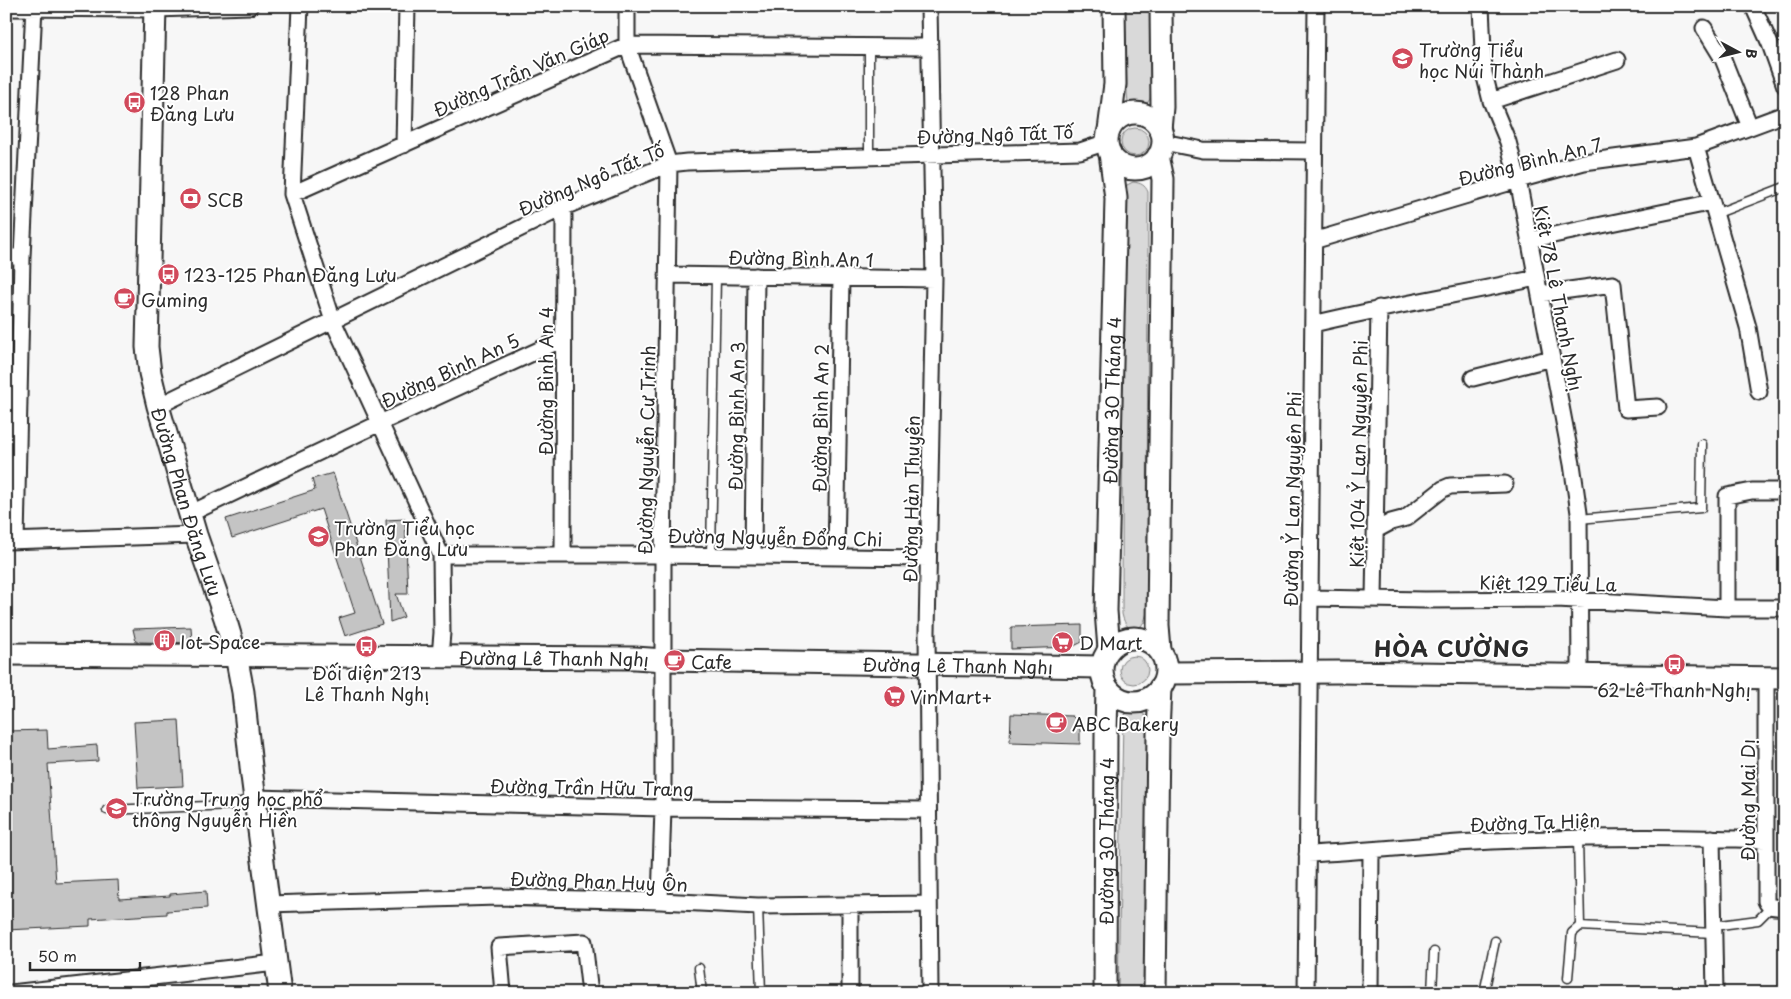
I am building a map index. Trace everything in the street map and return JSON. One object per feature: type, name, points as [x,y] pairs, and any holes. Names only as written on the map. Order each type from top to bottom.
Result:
[{"type":"street","points":[[6,8],[250,6]]},
{"type":"street","points":[[300,6],[292,194],[333,321],[441,555],[442,633],[440,656]]},
{"type":"street","points":[[404,145],[407,6]]},
{"type":"street","name":"Đường Nguyễn Cư Trinh","points":[[627,6],[627,45],[669,164],[663,554],[663,808],[660,901]]},
{"type":"street","name":"Đường Hàn Thuyên","points":[[929,6],[928,47],[934,279],[928,558],[930,993]]},
{"type":"street","name":"Đường 30 Tháng 4","points":[[1105,658],[1116,198],[1109,142],[1115,84],[1114,6]]},
{"type":"street","points":[[1155,993],[1158,733],[1166,664],[1160,650],[1158,620],[1163,179],[1160,143],[1162,107],[1161,6]]},
{"type":"street","name":"Đường Ỷ Lan Nguyên Phi","points":[[1306,993],[1316,6]]},
{"type":"street","name":"Kiệt 78 Lê Thanh Nghị","points":[[1481,6],[1484,73],[1491,101],[1508,142],[1518,180],[1572,464],[1580,518],[1580,600]]},
{"type":"street","points":[[1753,6],[1770,44],[1785,86]]},
{"type":"street","points":[[34,7],[22,258],[13,357],[11,541],[196,535]]},
{"type":"street","name":"Đường Phan Đăng Lưu","points":[[155,8],[147,347],[150,373],[196,535],[236,655],[243,692],[254,798],[280,993]]},
{"type":"street","points":[[1704,28],[1724,60],[1750,127]]},
{"type":"street","name":"Đường Trần Văn Giáp","points":[[292,194],[627,45],[928,47]]},
{"type":"street","points":[[1491,101],[1617,60]]},
{"type":"street","points":[[1139,113],[1148,116],[1155,122],[1160,143],[1151,164],[1133,169],[1116,161],[1109,142],[1114,122],[1121,116],[1139,113]]},
{"type":"street","name":"Đường Bình An 7","points":[[1313,241],[1584,162],[1696,147],[1785,114]]},
{"type":"street","name":"Đường Ngô Tất Tố","points":[[158,406],[564,207],[669,164],[869,156],[1080,151],[1109,142]]},
{"type":"street","points":[[1160,143],[1203,150],[1314,151]]},
{"type":"street","points":[[1696,147],[1748,327],[1759,392]]},
{"type":"street","points":[[1529,240],[1699,205],[1713,208]]},
{"type":"street","name":"Đường Bình An 4","points":[[563,554],[564,207]]},
{"type":"street","points":[[6,257],[22,258]]},
{"type":"street","name":"Đường Bình An 1","points":[[667,275],[934,279]]},
{"type":"street","name":"Đường Bình An 3","points":[[753,556],[756,276]]},
{"type":"street","points":[[1313,324],[1379,308],[1419,302],[1536,278]]},
{"type":"street","name":"Đường Bình An 2","points":[[836,558],[841,279]]},
{"type":"street","points":[[1540,294],[1613,284],[1626,409],[1658,408]]},
{"type":"street","name":"Kiệt 104 Ỷ Lan Nguyên Phi","points":[[1374,599],[1379,308]]},
{"type":"street","name":"Đường Bình An 5","points":[[190,514],[380,423],[563,339]]},
{"type":"street","points":[[1473,378],[1552,358]]},
{"type":"street","points":[[1376,530],[1391,522],[1406,518],[1443,489],[1450,486],[1505,484]]},
{"type":"street","points":[[1727,608],[1727,496],[1752,491],[1785,491]]},
{"type":"street","name":"Đường Nguyễn Đổng Chi","points":[[441,555],[663,554],[928,558]]},
{"type":"street","name":"Kiệt 129 Tiểu La","points":[[1310,598],[1580,600],[1727,608],[1785,608]]},
{"type":"street","points":[[1580,600],[1580,675]]},
{"type":"street","points":[[1160,650],[1153,643],[1135,637],[1116,642],[1105,658],[1104,681],[1107,688],[1121,700],[1129,702],[1146,700],[1154,695],[1164,681]]},
{"type":"street","name":"Đường Lê Thanh Nghị","points":[[6,654],[635,658],[928,664],[1105,658]]},
{"type":"street","points":[[1164,681],[1309,673],[1776,678]]},
{"type":"street","name":"Đường Mai Dị","points":[[1776,678],[1765,840],[1766,901],[1778,907]]},
{"type":"street","name":"Đường 30 Tháng 4","points":[[1105,993],[1107,688]]},
{"type":"street","name":"Đường Trần Hữu Trang","points":[[254,798],[663,808],[928,810]]},
{"type":"street","name":"Đường Tạ Hiện","points":[[1307,854],[1371,851],[1491,841],[1578,838],[1765,840]]},
{"type":"street","points":[[1712,838],[1715,993]]},
{"type":"street","points":[[1370,992],[1371,851]]},
{"type":"street","name":"Đường Phan Huy Ôn","points":[[268,904],[497,897],[660,901],[758,906],[929,904]]},
{"type":"street","points":[[850,905],[850,993]]},
{"type":"street","points":[[503,993],[499,947],[584,942],[590,993]]},
{"type":"street","points":[[10,993],[276,963]]},
{"type":"lane","points":[[869,47],[869,156]]},
{"type":"lane","points":[[1713,208],[1785,187]]},
{"type":"lane","points":[[711,555],[716,276]]},
{"type":"lane","points":[[1580,518],[1701,508],[1702,444]]},
{"type":"lane","points":[[107,810],[233,805],[254,798]]},
{"type":"lane","points":[[1578,838],[1580,926]]},
{"type":"lane","points":[[758,906],[761,993]]},
{"type":"lane","points":[[1568,978],[1572,933],[1580,926],[1713,929],[1758,920],[1778,907]]},
{"type":"lane","points":[[1484,993],[1496,941]]},
{"type":"lane","points":[[1370,992],[1432,992],[1434,952]]},
{"type":"lane","points":[[699,968],[702,993]]},
{"type":"shaded area","points":[[1125,6],[1150,6],[1151,89],[1150,99],[1145,106],[1133,106],[1128,102]]},
{"type":"shaded area","points":[[1135,128],[1145,132],[1149,142],[1145,152],[1135,156],[1125,152],[1121,142],[1125,132]]},
{"type":"shaded area","points":[[1133,182],[1142,185],[1148,192],[1147,611],[1143,624],[1139,628],[1131,629],[1124,621],[1122,614],[1123,191],[1127,185]]},
{"type":"shaded area","points":[[1134,656],[1144,660],[1148,670],[1144,680],[1134,684],[1124,680],[1120,670],[1124,660]]},
{"type":"shaded area","points":[[1133,710],[1142,712],[1147,720],[1143,993],[1118,993],[1123,719],[1126,713]]},
{"type":"building","points":[[333,473],[382,624],[345,636],[339,618],[355,613],[321,509],[232,538],[226,519],[315,490],[312,479]]},
{"type":"building","points":[[405,519],[408,594],[396,594],[404,617],[390,622],[386,520]]},
{"type":"building","points":[[1082,625],[1082,642],[1072,647],[1011,649],[1011,627]]},
{"type":"building","points":[[191,627],[192,643],[136,642],[133,629]]},
{"type":"building","points":[[1011,714],[1072,716],[1080,724],[1080,744],[1010,742]]},
{"type":"building","points":[[179,720],[183,786],[138,788],[134,722]]},
{"type":"building","points":[[47,730],[48,749],[97,745],[98,761],[48,764],[56,883],[118,880],[119,899],[170,896],[170,894],[206,891],[207,908],[167,911],[167,914],[90,919],[90,926],[6,930],[6,731]]},
{"type":"place","name":"Trường Tiểu học Núi Thành","points":[[1403,59]]},
{"type":"place","name":"128 Phan Đăng Lưu","points":[[134,102]]},
{"type":"place","name":"SCB","points":[[191,199]]},
{"type":"place","name":"123-125 Phan Đăng Lưu","points":[[168,274]]},
{"type":"place","name":"Guming","points":[[125,299]]},
{"type":"place","name":"Trường Tiểu học Phan Đăng Lưu","points":[[318,537]]},
{"type":"place","name":"Iot Space","points":[[164,641]]},
{"type":"place","name":"D Mart","points":[[1063,642]]},
{"type":"place","name":"Đối diện 213 Lê Thanh Nghị","points":[[367,647]]},
{"type":"place","name":"Cafe","points":[[675,661]]},
{"type":"place","name":"62 Lê Thanh Nghị","points":[[1674,664]]},
{"type":"place","name":"VinMart+","points":[[894,696]]},
{"type":"place","name":"ABC Bakery","points":[[1056,723]]},
{"type":"place","name":"Trường Trung học phổ thông Nguyễn Hiền","points":[[116,808]]},
{"type":"district","name":"HÒA CƯỜNG","points":[[1452,647]]}]
